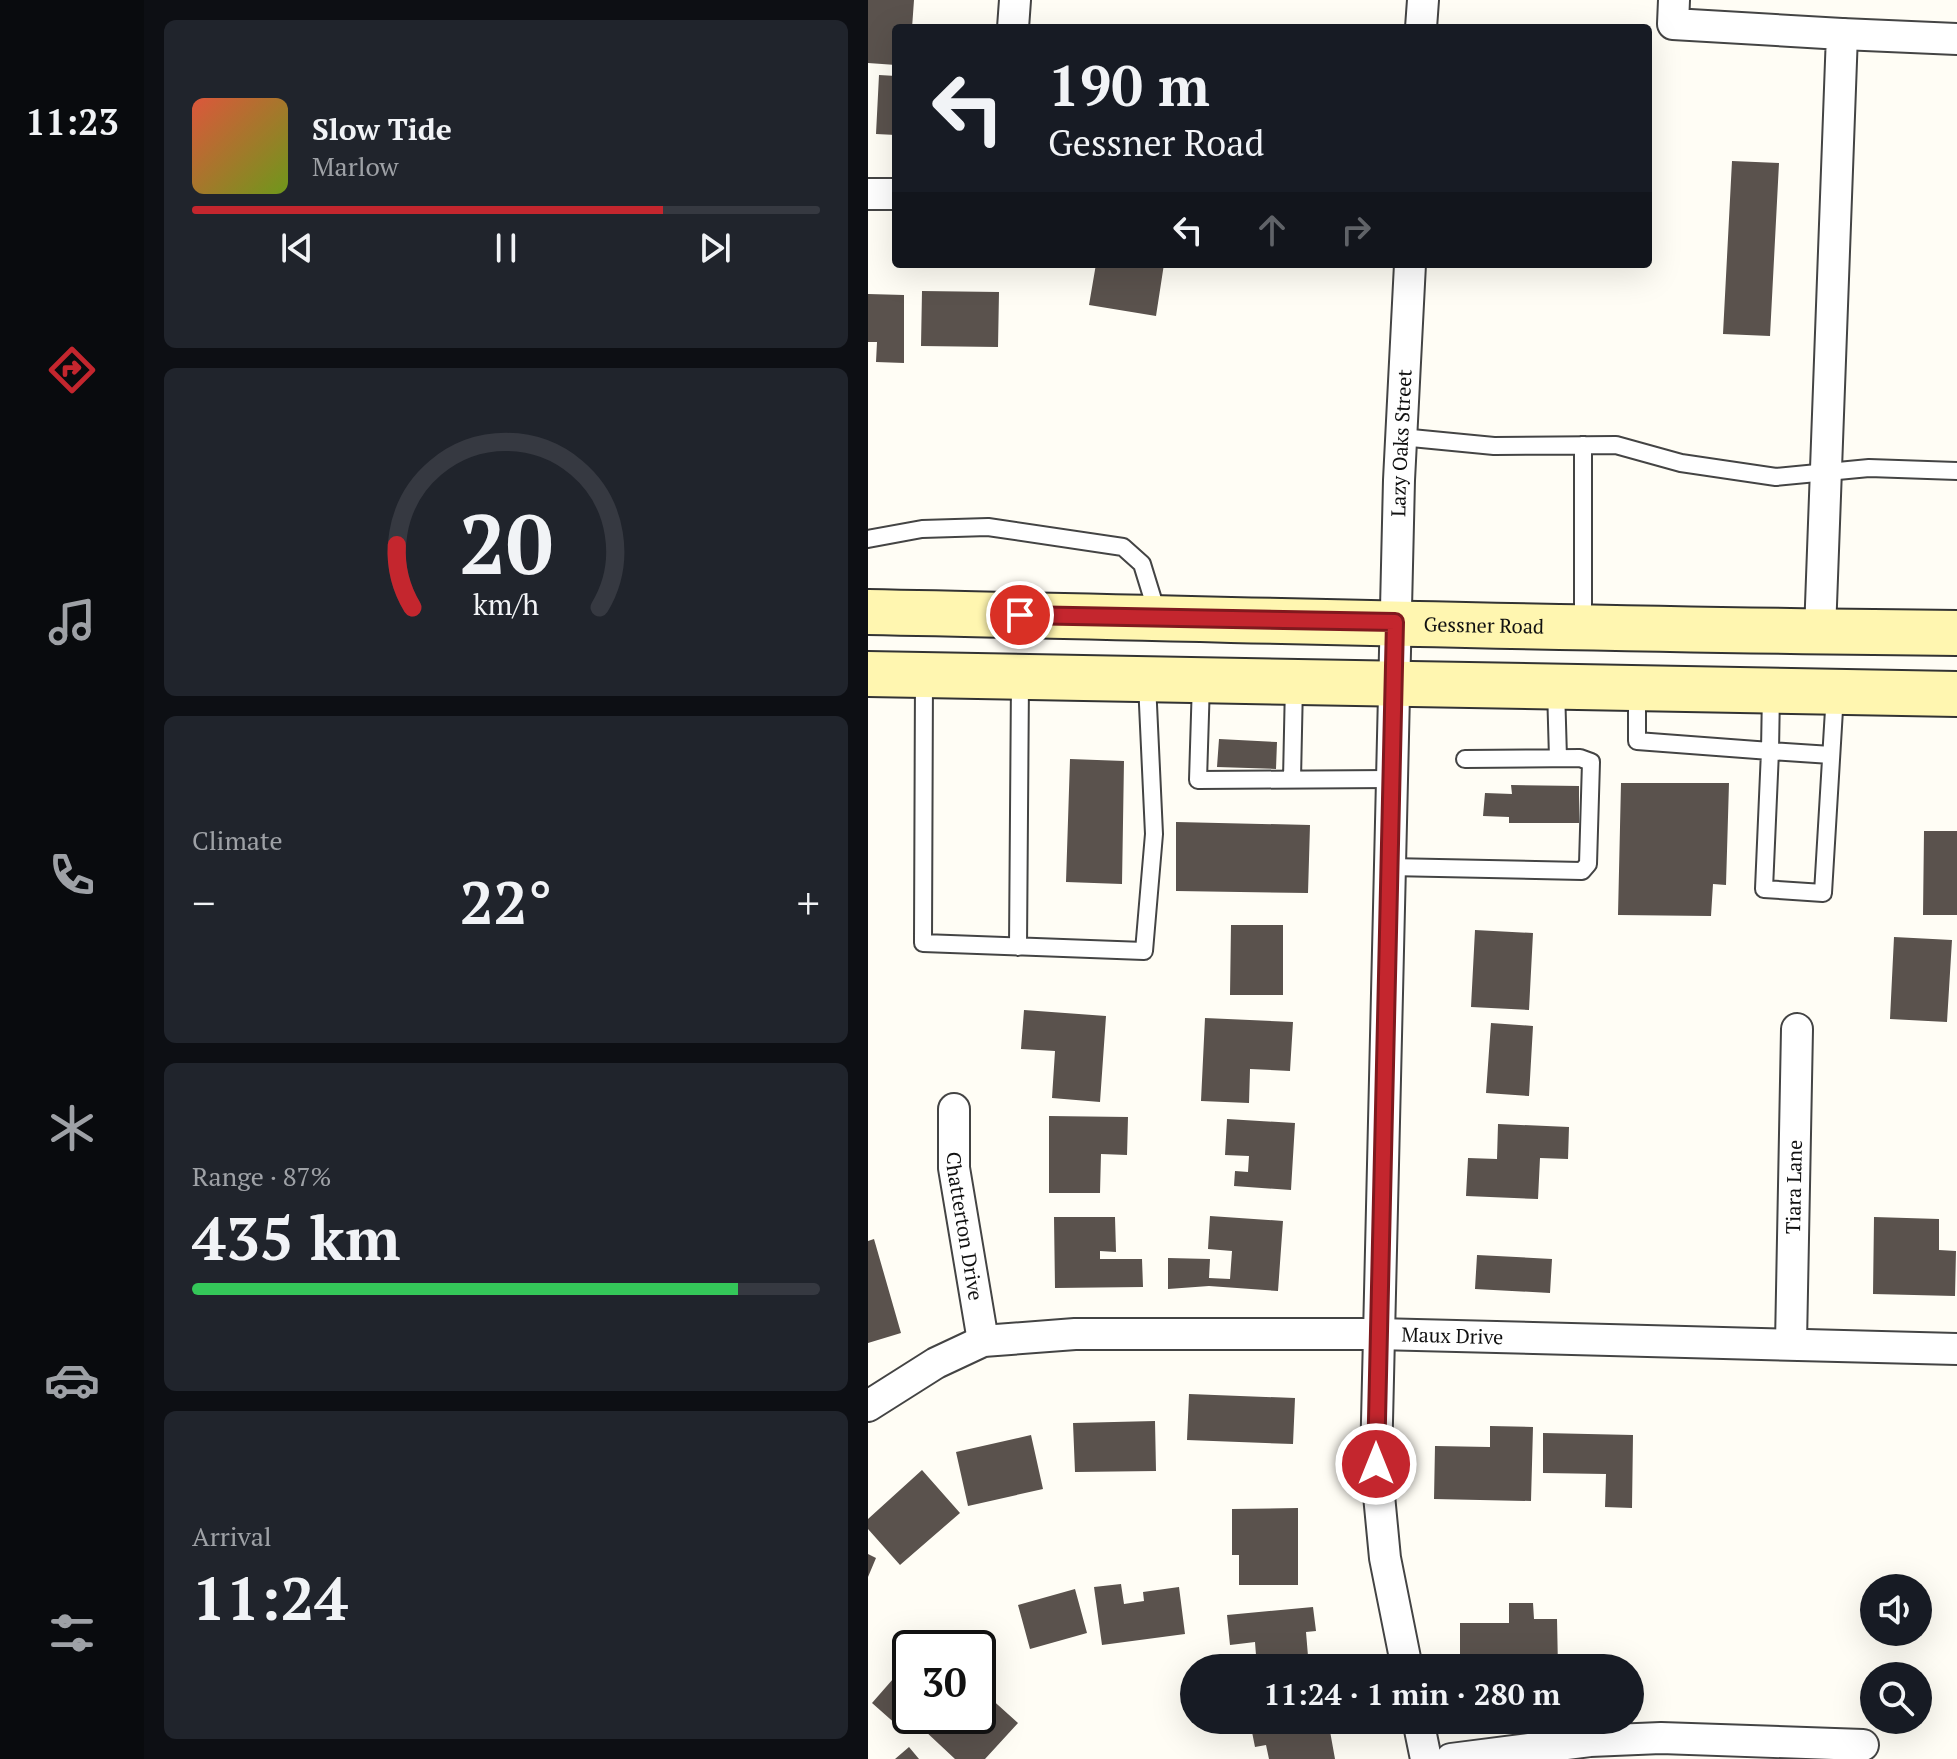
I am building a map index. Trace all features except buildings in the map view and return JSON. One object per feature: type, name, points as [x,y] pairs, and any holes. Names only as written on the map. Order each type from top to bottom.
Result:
[{"type":"main road","name":"Gessner Road","points":[[868,612],[1395,622],[1583,630],[1957,633]]},
{"type":"main road","points":[[868,674],[1957,694]]},
{"type":"street","points":[[1013,24],[1015,0]]},
{"type":"street","points":[[1421,24],[1423,0]]},
{"type":"street","points":[[1674,0],[1673,24],[1957,39]]},
{"type":"street","points":[[1820,632],[1842,34]]},
{"type":"street","points":[[868,194],[892,194]]},
{"type":"street","name":"Lazy Oaks Street","points":[[1404,1654],[1385,1558],[1376,1464],[1395,622],[1410,268]]},
{"type":"street","name":"Tiara Lane","points":[[1791,1343],[1797,1029]]},
{"type":"street","name":"Chatterton Drive","points":[[954,1109],[954,1168],[983,1341]]},
{"type":"street","name":"Maux Drive","points":[[868,1406],[936,1363],[983,1341],[1075,1334],[1377,1334],[1957,1349]]},
{"type":"street","points":[[1421,1734],[1426,1759]]},
{"type":"street","points":[[1451,1759],[1590,1741],[1661,1738],[1863,1745]]},
{"type":"lane","points":[[1401,437],[1494,446],[1616,445],[1681,463],[1776,477],[1825,475],[1869,468],[1957,471]]},
{"type":"lane","points":[[1583,445],[1583,630]]},
{"type":"lane","points":[[868,539],[922,529],[988,527],[1123,547],[1142,564],[1158,617]]},
{"type":"lane","points":[[924,675],[923,943],[1144,951],[1154,820],[1147,679]]},
{"type":"lane","points":[[1018,947],[1020,677]]},
{"type":"lane","points":[[1201,680],[1198,780],[1392,779]]},
{"type":"lane","points":[[1292,779],[1294,682]]},
{"type":"lane","points":[[1556,687],[1558,758]]},
{"type":"lane","points":[[1637,688],[1637,741],[1831,755]]},
{"type":"lane","points":[[1771,691],[1764,889],[1823,893],[1835,692]]},
{"type":"lane","points":[[1389,867],[1582,871],[1588,864],[1591,762],[1580,758],[1465,759]]},
{"type":"route","points":[[1020,615],[1395,622],[1376,1464]]}]
